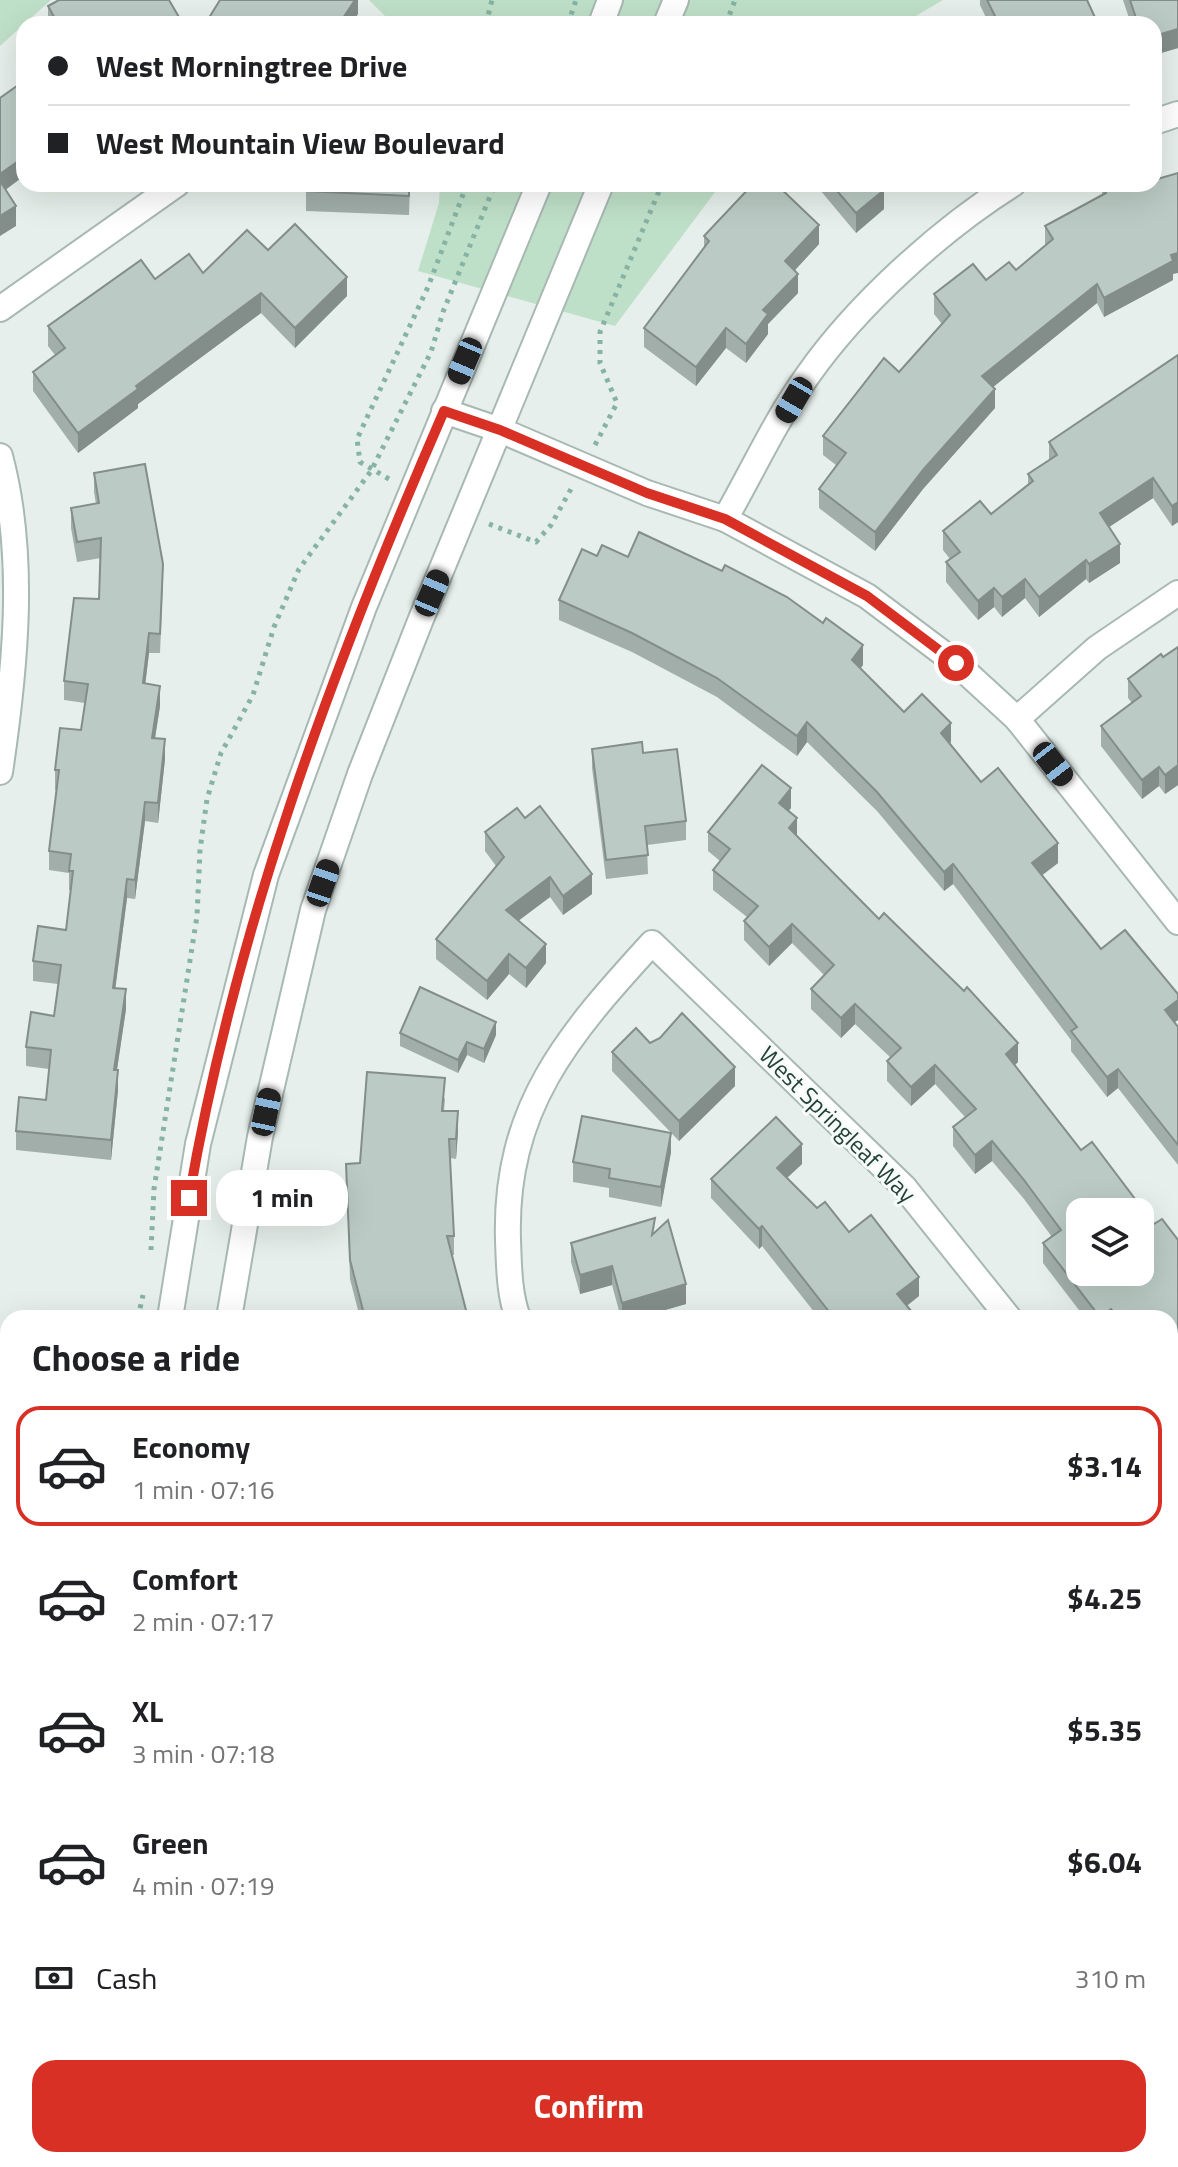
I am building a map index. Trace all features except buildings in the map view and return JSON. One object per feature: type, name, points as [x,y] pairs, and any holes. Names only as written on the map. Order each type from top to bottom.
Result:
[{"type":"street","points":[[0,309],[166,192]]},
{"type":"street","points":[[171,1310],[198,1144],[266,875],[319,721],[536,192]]},
{"type":"street","points":[[230,1310],[260,1137],[313,910],[360,774],[598,192]]},
{"type":"street","points":[[725,519],[807,376],[850,325],[970,211],[1000,192]]},
{"type":"street","points":[[444,411],[500,430],[647,493],[725,519],[867,596],[956,663],[1017,719],[1178,922]]},
{"type":"street","points":[[0,456],[12,542],[15,635],[0,772]]},
{"type":"street","points":[[1017,719],[1097,648],[1178,593]]},
{"type":"street","name":"West Springleaf Way","points":[[517,1310],[509,1260],[507,1208],[524,1120],[551,1066],[582,1020],[652,943],[904,1187],[1003,1310]]},
{"type":"path","points":[[150,1265],[154,1189],[196,930],[200,850],[207,799],[221,753],[253,695],[274,627],[299,569],[371,471],[431,352],[491,192]]},
{"type":"path","points":[[140,1310],[144,1291]]},
{"type":"green space","points":[[0,0],[51,0],[33,16],[16,16],[16,32],[0,46]]},
{"type":"green space","points":[[369,0],[943,0],[916,16],[385,16]]},
{"type":"green space","points":[[440,192],[715,192],[615,326],[418,271]]},
{"type":"route","points":[[189,1198],[220,1044],[266,875],[319,721],[444,411],[500,430],[647,493],[725,519],[867,596],[956,663]]}]
